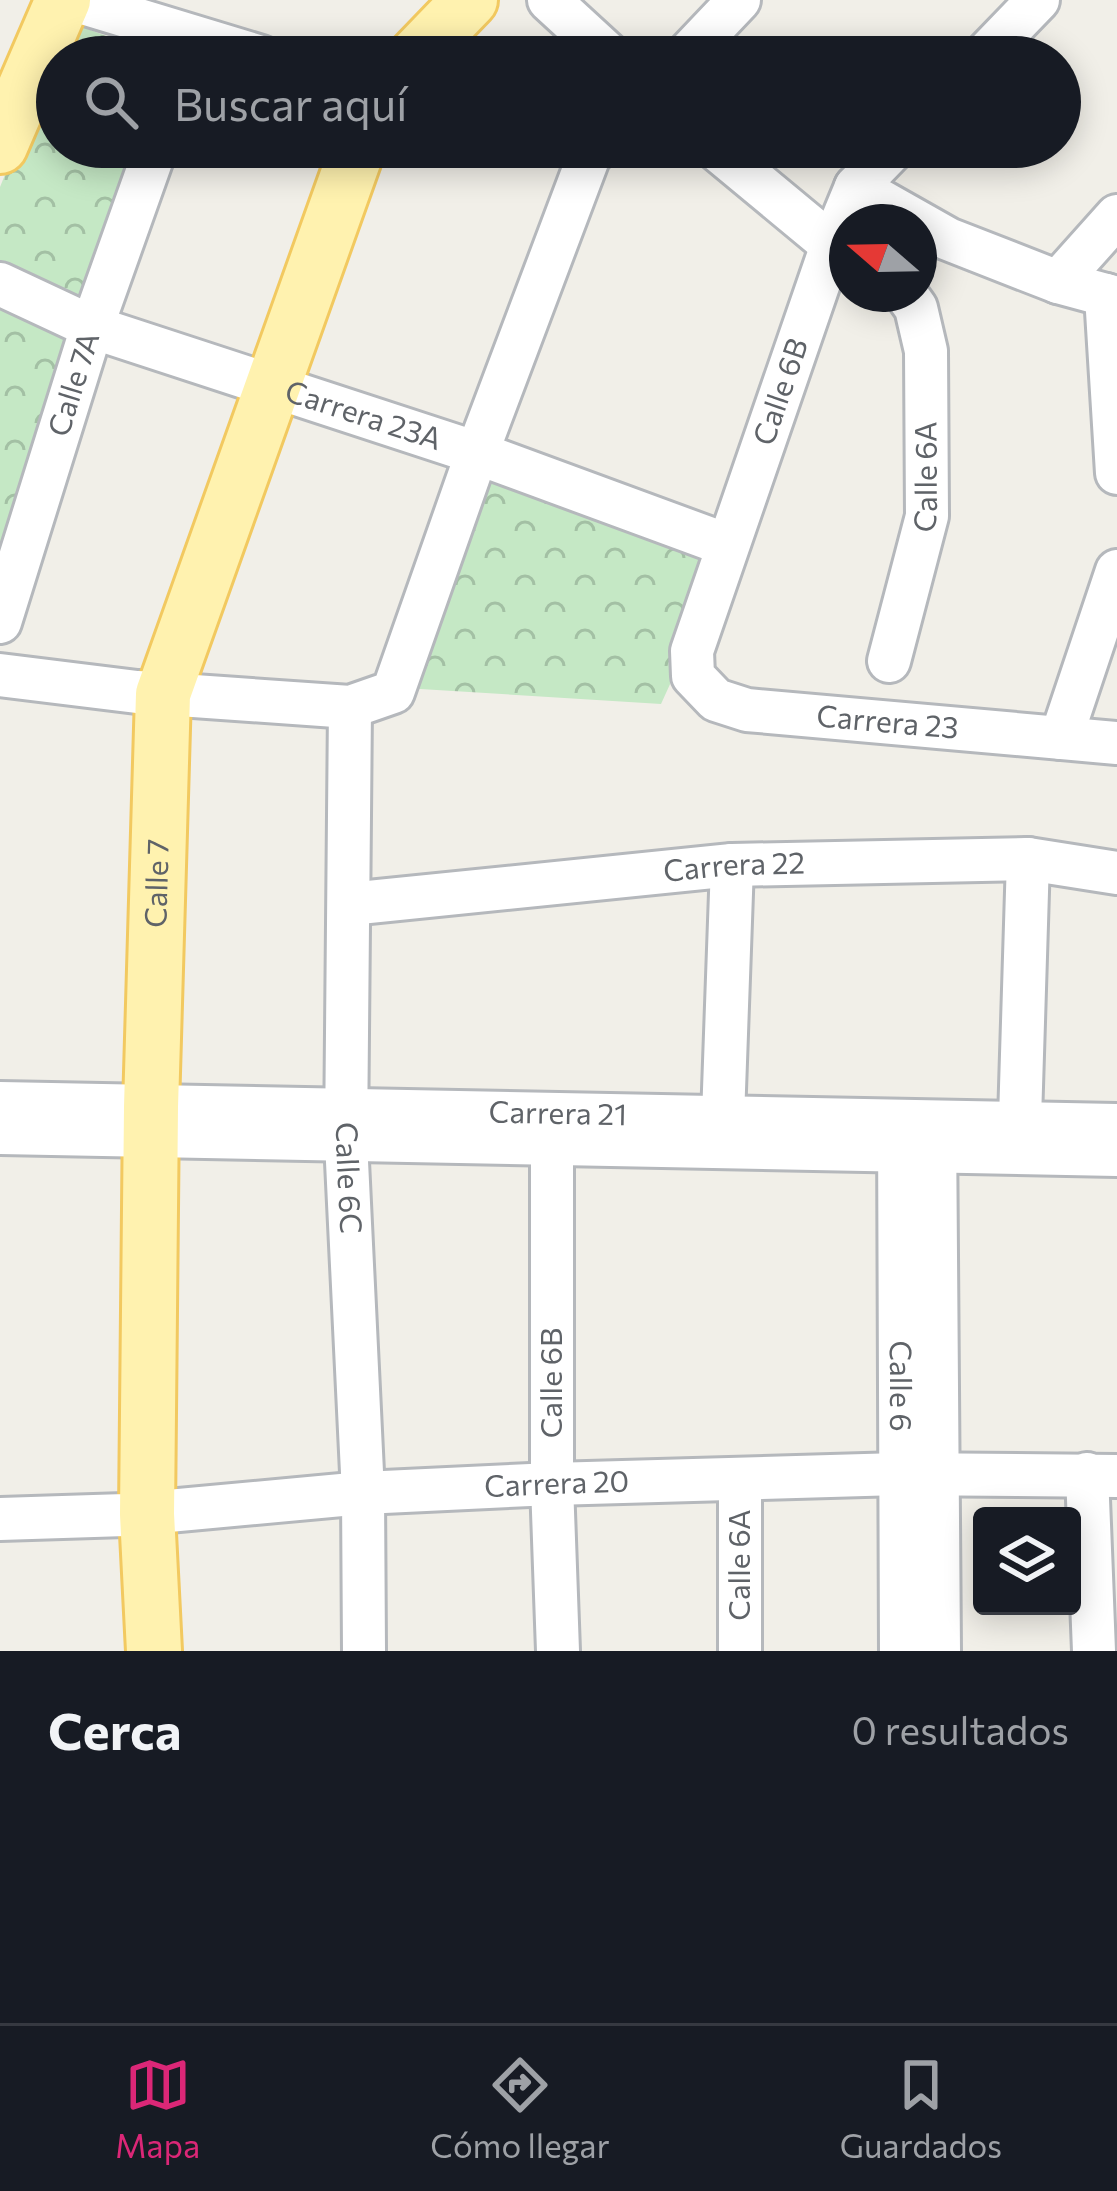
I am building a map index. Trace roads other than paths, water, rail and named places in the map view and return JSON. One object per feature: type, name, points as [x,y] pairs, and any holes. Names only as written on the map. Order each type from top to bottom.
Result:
[{"type":"main road","points":[[0,70],[28,0]]},
{"type":"main road","points":[[47,36],[63,0]]},
{"type":"main road","points":[[395,36],[428,0]]},
{"type":"main road","points":[[435,36],[470,0]]},
{"type":"main road","points":[[0,146],[36,63]]},
{"type":"main road","name":"Calle 7","points":[[129,1651],[136,1515],[138,1122],[150,693],[257,378],[321,168]]},
{"type":"main road","name":"Calle 7","points":[[257,378],[349,168]]},
{"type":"main road","name":"Calle 7","points":[[136,1515],[154,1651]]},
{"type":"street","points":[[74,0],[164,36]]},
{"type":"street","points":[[549,0],[588,36]]},
{"type":"street","points":[[706,36],[739,0]]},
{"type":"street","points":[[1003,36],[1038,0]]},
{"type":"street","name":"Calle 7A","points":[[0,622],[92,327],[149,168]]},
{"type":"street","points":[[0,675],[150,693],[350,707],[393,692],[584,168]]},
{"type":"street","points":[[740,168],[829,241]]},
{"type":"street","name":"Calle 6B","points":[[851,204],[856,187],[875,168]]},
{"type":"street","points":[[856,187],[948,239],[1058,282],[1112,297],[1117,473]]},
{"type":"street","points":[[1058,282],[1117,216]]},
{"type":"street","name":"Calle 6B","points":[[692,651],[829,275]]},
{"type":"street","name":"Carrera 23A","points":[[0,284],[92,327],[477,453],[727,545]]},
{"type":"street","name":"Calle 6A","points":[[889,661],[927,516],[926,351],[917,312]]},
{"type":"street","points":[[1061,738],[1117,571]]},
{"type":"street","name":"Carrera 23","points":[[692,651],[693,676],[700,688],[716,700],[747,710],[1117,742]]},
{"type":"street","name":"Calle 6C","points":[[350,707],[346,1126],[363,1493],[364,1651]]},
{"type":"street","points":[[1020,1138],[1028,859]]},
{"type":"street","name":"Carrera 22","points":[[349,904],[732,866],[1028,859],[1117,873]]},
{"type":"street","points":[[722,1133],[732,866]]},
{"type":"street","name":"Carrera 21","points":[[0,1102],[138,1122]]},
{"type":"street","name":"Carrera 21","points":[[0,1133],[138,1122],[1020,1138],[1117,1125]]},
{"type":"street","name":"Calle 6B","points":[[552,1130],[552,1484],[558,1651]]},
{"type":"street","name":"Calle 6","points":[[901,1651],[918,1474],[917,1136]]},
{"type":"street","name":"Carrera 21","points":[[1020,1138],[1117,1155]]},
{"type":"street","name":"Carrera 20","points":[[0,1519],[136,1515],[363,1493],[552,1484],[918,1474],[1102,1475]]},
{"type":"street","name":"Calle 6","points":[[918,1474],[939,1651]]},
{"type":"street","points":[[1094,1651],[1102,1475]]},
{"type":"street","name":"Calle 6A","points":[[740,1479],[740,1651]]}]
